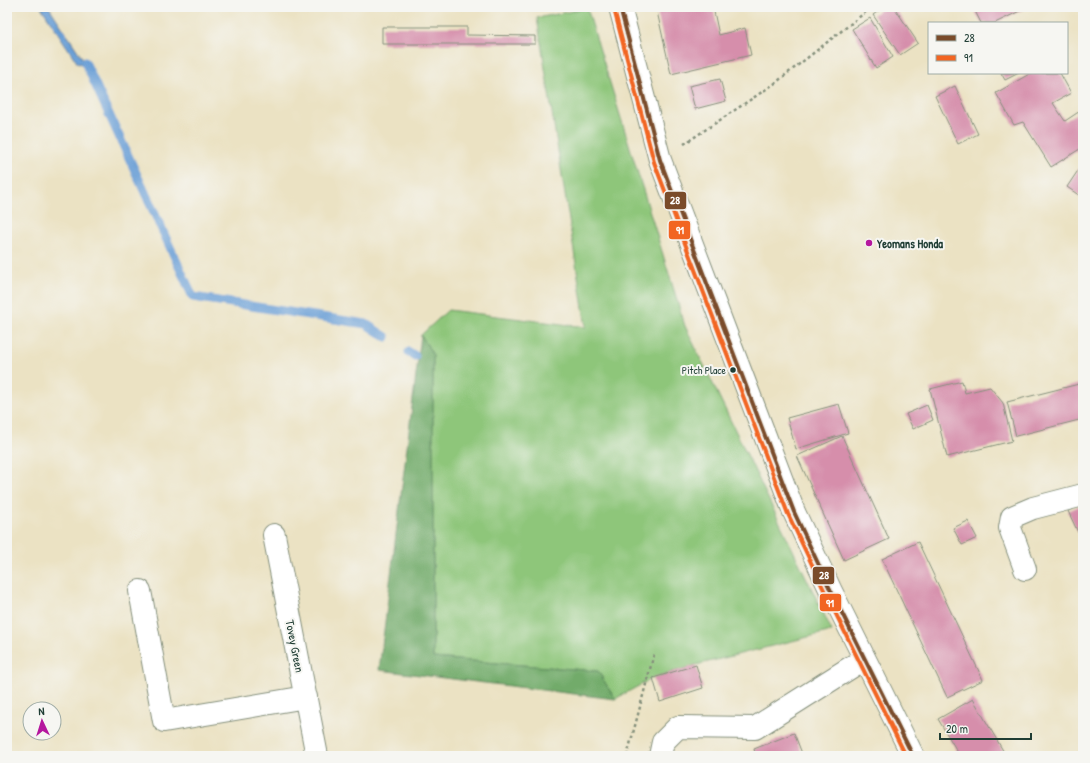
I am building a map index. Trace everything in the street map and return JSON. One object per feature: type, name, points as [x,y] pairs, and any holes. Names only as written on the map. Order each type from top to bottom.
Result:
[{"type":"main road","points":[[620,7],[660,160],[794,512],[864,659],[913,756]]},
{"type":"main road","points":[[1025,569],[1010,528],[1012,517],[1033,508],[1083,495]]},
{"type":"main road","name":"Tovey Green","points":[[274,535],[317,756]]},
{"type":"main road","points":[[140,591],[164,721],[306,697]]},
{"type":"main road","points":[[660,756],[663,742],[678,727],[755,728],[864,659]]},
{"type":"path","points":[[660,160],[774,84],[872,7]]},
{"type":"path","points":[[627,756],[654,654]]},
{"type":"green space","points":[[587,8],[685,326],[832,631],[696,665],[653,678],[615,699],[598,671],[433,658],[433,355],[421,335],[448,310],[586,327],[537,18]]},
{"type":"green space","points":[[421,335],[433,355],[433,658],[598,671],[615,699],[379,670]]},
{"type":"water","points":[[41,7],[49,7],[85,62],[78,64]]},
{"type":"building","points":[[656,7],[713,7],[719,35],[745,28],[751,55],[671,74]]},
{"type":"building","points":[[884,7],[894,7],[918,43],[900,55],[873,15]]},
{"type":"building","points":[[973,7],[1028,7],[997,22],[980,22]]},
{"type":"building","points":[[870,18],[893,57],[876,68],[852,29]]},
{"type":"building","points":[[382,27],[467,27],[467,35],[535,36],[535,44],[382,44]]},
{"type":"building","points":[[1002,74],[1017,74],[1005,80]]},
{"type":"building","points":[[1029,74],[1061,74],[1071,93],[1053,103],[1065,121],[1083,109],[1083,147],[1051,167],[1023,122],[1014,125],[996,93]]},
{"type":"building","points":[[720,79],[726,101],[695,109],[689,86]]},
{"type":"building","points":[[955,86],[978,134],[958,144],[935,96]]},
{"type":"building","points":[[1083,163],[1083,198],[1067,187]]},
{"type":"building","points":[[962,381],[965,393],[990,387],[1003,403],[1012,441],[947,457],[930,389]]},
{"type":"building","points":[[1083,383],[1083,419],[1016,436],[1007,402]]},
{"type":"building","points":[[839,404],[848,433],[796,449],[787,418]]},
{"type":"building","points":[[927,405],[933,420],[913,429],[906,414]]},
{"type":"building","points":[[842,436],[889,539],[844,560],[797,456]]},
{"type":"building","points":[[1083,504],[1083,543],[1068,511]]},
{"type":"building","points":[[968,521],[977,538],[962,545],[953,528]]},
{"type":"building","points":[[918,542],[983,680],[947,697],[882,559]]},
{"type":"building","points":[[696,665],[703,688],[660,702],[653,678]]},
{"type":"building","points":[[973,699],[1005,754],[1002,756],[960,756],[938,719]]},
{"type":"building","points":[[794,733],[803,756],[756,756],[754,749]]},
{"type":"waterway","points":[[85,62],[193,297],[366,324],[386,337]]},
{"type":"waterway","points":[[409,352],[415,356]]},
{"type":"transit line","name":"28","points":[[620,7],[660,160],[794,512],[830,589],[913,756]]},
{"type":"transit line","name":"91","points":[[614,9],[654,162],[788,514],[906,756]]},
{"type":"place","name":"Yeomans Honda","points":[[869,243]]},
{"type":"place","name":"Pitch Place","points":[[733,370]]}]
